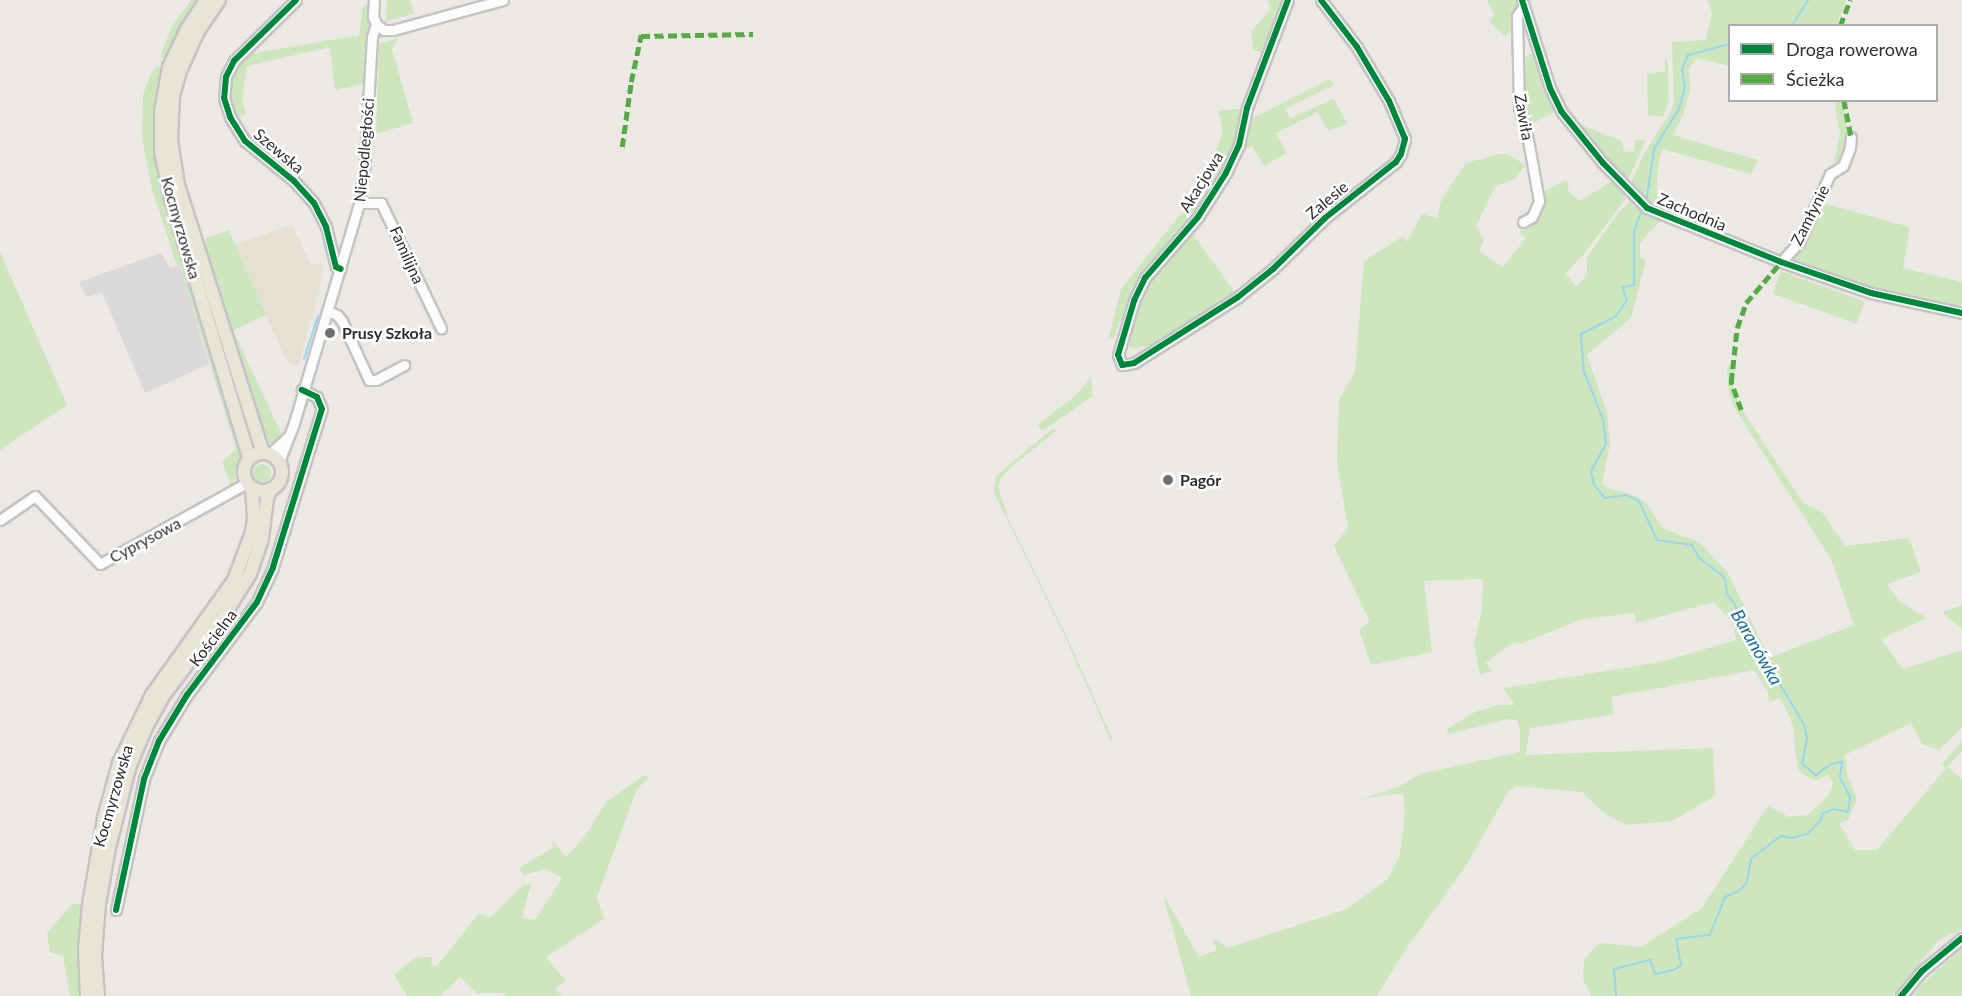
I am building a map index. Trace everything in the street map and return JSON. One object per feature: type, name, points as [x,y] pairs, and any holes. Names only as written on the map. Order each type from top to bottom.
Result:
[{"type":"main road","name":"Kocmyrzowska","points":[[206,0],[187,29],[169,67],[160,112],[161,152],[171,199],[249,459]]},
{"type":"main road","name":"Kocmyrzowska","points":[[219,0],[198,31],[180,70],[173,95],[171,140],[181,195],[270,456]]},
{"type":"main road","points":[[270,456],[280,479],[271,489],[261,491],[249,485],[244,470],[249,459],[270,456]]},
{"type":"main road","name":"Kocmyrzowska","points":[[87,996],[85,949],[88,904],[104,818],[119,763],[152,695],[234,580],[252,532],[254,517],[249,485]]},
{"type":"main road","name":"Kocmyrzowska","points":[[98,996],[95,956],[99,904],[109,848],[129,768],[143,734],[163,696],[225,614],[250,574],[262,538],[267,498],[271,489]]},
{"type":"street","name":"Szewska","points":[[296,0],[234,61],[226,77],[224,98],[230,117],[245,141],[294,182],[314,203],[326,227],[336,267],[341,269]]},
{"type":"street","name":"Niepodległości","points":[[270,456],[290,435],[359,203],[364,172],[372,37],[376,24],[373,17],[374,0]]},
{"type":"street","points":[[376,24],[384,30],[393,30],[503,0]]},
{"type":"street","name":"Akacjowa","points":[[1122,365],[1118,355],[1134,301],[1145,278],[1198,217],[1226,173],[1239,145],[1247,108],[1288,0]]},
{"type":"street","name":"Zalesie","points":[[1122,365],[1134,363],[1238,297],[1273,268],[1325,218],[1396,162],[1401,154],[1405,139],[1389,101],[1357,47],[1321,0]]},
{"type":"street","name":"Zachodnia","points":[[1523,3],[1550,88],[1561,111],[1603,163],[1643,205],[1781,262],[1871,293],[1962,313]]},
{"type":"street","name":"Zawiła","points":[[1523,3],[1517,16],[1519,107],[1528,140],[1539,201],[1532,217],[1523,222]]},
{"type":"street","name":"Zamłynie","points":[[1781,262],[1799,242],[1830,174],[1843,166],[1850,148],[1851,137]]},
{"type":"street","name":"Familijna","points":[[359,203],[381,203],[441,328]]},
{"type":"street","points":[[328,311],[337,315],[342,321],[369,380],[376,380],[404,365]]},
{"type":"street","name":"Kościelna","points":[[116,910],[144,780],[159,741],[187,695],[257,602],[273,567],[322,409],[317,397],[302,390]]},
{"type":"street","name":"Cyprysowa","points":[[0,520],[34,496],[100,564],[249,485]]},
{"type":"street","points":[[1901,996],[1922,972],[1962,938]]},
{"type":"shaded area","points":[[292,224],[311,265],[323,263],[321,283],[298,367],[293,366],[284,356],[236,245]]},
{"type":"shaded area","points":[[161,253],[170,268],[180,266],[209,364],[145,393],[102,293],[86,297],[79,282]]},
{"type":"green space","points":[[191,0],[199,0],[179,31],[168,58],[160,57],[172,26]]},
{"type":"green space","points":[[387,0],[410,0],[414,14],[386,21]]},
{"type":"green space","points":[[1268,0],[1286,0],[1264,53],[1253,50],[1251,32],[1270,10]]},
{"type":"green space","points":[[1487,0],[1517,0],[1519,8],[1516,24],[1505,36],[1489,22],[1494,15]]},
{"type":"green space","points":[[1707,0],[1846,0],[1837,24],[1728,24],[1728,66],[1697,58],[1689,68],[1690,90],[1683,115],[1673,135],[1758,160],[1751,174],[1662,149],[1657,172],[1657,208],[1637,193],[1631,183],[1645,152],[1670,113],[1674,102],[1672,42],[1706,40],[1712,13]]},
{"type":"green space","points":[[363,5],[369,5],[365,84],[335,90],[330,47],[247,66],[242,99],[246,114],[234,118],[230,98],[231,79],[245,55],[359,35]]},
{"type":"green space","points":[[399,38],[392,49],[413,123],[376,134],[379,44]]},
{"type":"green space","points":[[1536,51],[1556,111],[1526,127],[1520,106],[1519,60]]},
{"type":"green space","points":[[1665,56],[1668,64],[1669,102],[1663,117],[1648,115],[1647,74],[1665,71]]},
{"type":"green space","points":[[156,67],[160,67],[163,72],[159,84],[154,138],[159,181],[243,452],[231,486],[222,462],[236,449],[180,266],[177,266],[152,189],[142,138],[143,95],[151,73]]},
{"type":"green space","points":[[1330,79],[1334,85],[1285,109],[1290,118],[1334,99],[1347,124],[1328,131],[1318,112],[1276,133],[1287,153],[1264,166],[1252,146],[1246,149],[1235,170],[1233,166],[1249,120]]},
{"type":"green space","points":[[1834,102],[1843,102],[1848,139],[1841,164],[1833,170],[1840,134]]},
{"type":"green space","points":[[1244,108],[1234,148],[1223,171],[1196,214],[1165,249],[1127,314],[1119,323],[1114,338],[1109,337],[1121,289],[1186,207],[1212,162],[1223,131],[1218,111]]},
{"type":"green space","points":[[1564,108],[1575,116],[1579,124],[1622,141],[1624,152],[1634,151],[1635,140],[1646,140],[1629,178],[1622,179]]},
{"type":"green space","points":[[1499,154],[1508,154],[1525,165],[1515,179],[1495,186],[1476,227],[1484,240],[1479,251],[1503,267],[1526,238],[1519,231],[1536,222],[1532,218],[1539,193],[1567,180],[1569,193],[1580,201],[1612,181],[1626,198],[1584,254],[1565,274],[1577,287],[1587,274],[1587,257],[1615,217],[1629,202],[1660,221],[1640,243],[1640,257],[1646,261],[1631,318],[1587,355],[1607,413],[1610,445],[1602,483],[1607,488],[1636,496],[1647,504],[1662,528],[1699,542],[1728,573],[1769,658],[1854,625],[1831,559],[1735,409],[1729,394],[1727,367],[1736,363],[1733,387],[1741,408],[1803,503],[1822,512],[1845,546],[1909,538],[1921,572],[1887,584],[1899,601],[1927,618],[1881,639],[1903,669],[1962,650],[1962,727],[1939,750],[1922,744],[1911,723],[1845,755],[1847,774],[1857,799],[1848,820],[1839,823],[1855,850],[1877,850],[1947,767],[1962,779],[1962,929],[1939,940],[1893,996],[1591,996],[1583,979],[1584,960],[1596,946],[1603,943],[1641,947],[1702,908],[1768,806],[1789,817],[1808,815],[1828,796],[1833,784],[1829,775],[1815,781],[1799,772],[1794,729],[1788,713],[1780,698],[1769,702],[1768,692],[1754,670],[1611,697],[1614,714],[1530,728],[1526,755],[1713,748],[1715,796],[1672,821],[1627,825],[1605,814],[1582,792],[1516,786],[1508,792],[1467,864],[1404,952],[1377,996],[1191,996],[1163,894],[1199,957],[1217,950],[1213,940],[1215,939],[1228,948],[1347,909],[1388,879],[1399,857],[1401,847],[1405,814],[1403,793],[1361,799],[1400,786],[1420,774],[1520,752],[1520,730],[1517,720],[1508,719],[1448,734],[1447,729],[1475,712],[1498,705],[1515,705],[1503,688],[1660,662],[1736,640],[1733,623],[1714,602],[1636,623],[1634,613],[1583,619],[1520,644],[1514,642],[1486,663],[1492,671],[1480,675],[1474,644],[1482,609],[1483,579],[1424,581],[1432,652],[1371,665],[1359,630],[1370,622],[1334,546],[1348,528],[1337,463],[1339,400],[1355,372],[1364,261],[1403,236],[1407,242],[1422,214],[1437,218],[1442,198],[1466,163]]},
{"type":"green space","points":[[1822,203],[1910,227],[1903,268],[1962,282],[1962,309],[1871,289],[1790,260]]},
{"type":"green space","points":[[229,230],[266,315],[233,330],[282,435],[274,443],[268,443],[260,429],[204,239]]},
{"type":"green space","points":[[1190,230],[1236,294],[1158,345],[1132,348],[1126,343],[1131,319],[1150,277]]},
{"type":"green space","points":[[0,252],[67,405],[0,450]]},
{"type":"green space","points":[[1781,271],[1865,301],[1856,324],[1773,294]]},
{"type":"green space","points":[[1091,377],[1093,396],[1042,431],[1037,425],[1075,396]]},
{"type":"green space","points":[[1053,428],[1056,431],[1012,466],[1001,478],[998,487],[1009,520],[1067,637],[1113,740],[1111,741],[1067,641],[994,493],[996,476]]},
{"type":"green space","points":[[262,464],[268,467],[271,473],[268,479],[262,482],[256,479],[253,473],[256,467]]},
{"type":"green space","points":[[1962,605],[1962,629],[1942,612]]},
{"type":"green space","points":[[1962,742],[1962,751],[1947,767],[1941,764]]},
{"type":"green space","points":[[645,775],[648,779],[637,789],[597,897],[604,919],[546,957],[566,981],[555,988],[561,996],[505,996],[503,993],[477,993],[460,977],[440,996],[407,996],[394,975],[415,958],[432,957],[431,965],[437,966],[479,913],[490,918],[523,885],[531,884],[522,918],[535,920],[562,878],[546,869],[523,875],[519,868],[554,847],[551,839],[566,857],[585,836],[607,801]]},
{"type":"green space","points":[[72,904],[84,905],[78,953],[83,996],[70,996],[63,956],[50,952],[47,933]]},
{"type":"green space","points":[[1962,949],[1962,996],[1913,996],[1924,982]]},
{"type":"waterway","name":"Baranówka","points":[[1793,24],[1808,0]]},
{"type":"waterway","name":"Baranówka","points":[[1646,203],[1654,149],[1679,109],[1685,87],[1682,69],[1688,55],[1728,45]]},
{"type":"waterway","name":"Baranówka","points":[[1616,996],[1614,969],[1650,960],[1655,974],[1674,970],[1681,965],[1676,939],[1710,935],[1725,897],[1739,891],[1747,882],[1751,859],[1780,836],[1792,838],[1807,834],[1821,820],[1822,814],[1834,809],[1848,812],[1850,797],[1840,777],[1842,762],[1831,764],[1816,775],[1802,764],[1807,738],[1804,725],[1780,684],[1748,639],[1734,603],[1727,594],[1725,578],[1699,558],[1692,545],[1657,540],[1639,501],[1626,495],[1605,498],[1594,485],[1591,471],[1606,444],[1603,419],[1584,372],[1581,334],[1616,316],[1627,300],[1622,287],[1634,285],[1634,231],[1643,208]]},
{"type":"waterway","points":[[304,359],[318,316]]},
{"type":"marked path","points":[[1841,24],[1850,0]]},
{"type":"marked path","points":[[641,36],[753,34]]},
{"type":"marked path","points":[[622,147],[631,82],[641,35]]},
{"type":"marked path","points":[[1844,102],[1851,137]]},
{"type":"marked path","points":[[1741,410],[1731,382],[1737,328],[1746,303],[1781,262]]},
{"type":"cycle path","points":[[296,0],[234,61],[226,77],[224,98],[230,117],[245,141],[294,181],[314,203],[326,227],[336,267],[341,269]]},
{"type":"cycle path","points":[[1288,0],[1247,108],[1239,145],[1226,173],[1198,217],[1145,278],[1134,301],[1118,355],[1122,365],[1134,363],[1238,297],[1273,269],[1325,218],[1396,162],[1401,154],[1405,139],[1389,101],[1357,47],[1321,0]]},
{"type":"cycle path","points":[[1522,0],[1550,88],[1561,111],[1603,163],[1647,208],[1781,262],[1871,293],[1962,313]]},
{"type":"cycle path","points":[[116,910],[144,779],[159,741],[187,695],[257,602],[273,567],[322,409],[317,397],[302,390]]},
{"type":"cycle path","points":[[1901,996],[1922,971],[1962,938]]},
{"type":"place","name":"Prusy Szkoła","points":[[330,333]]},
{"type":"place","name":"Pagór","points":[[1168,480]]}]
